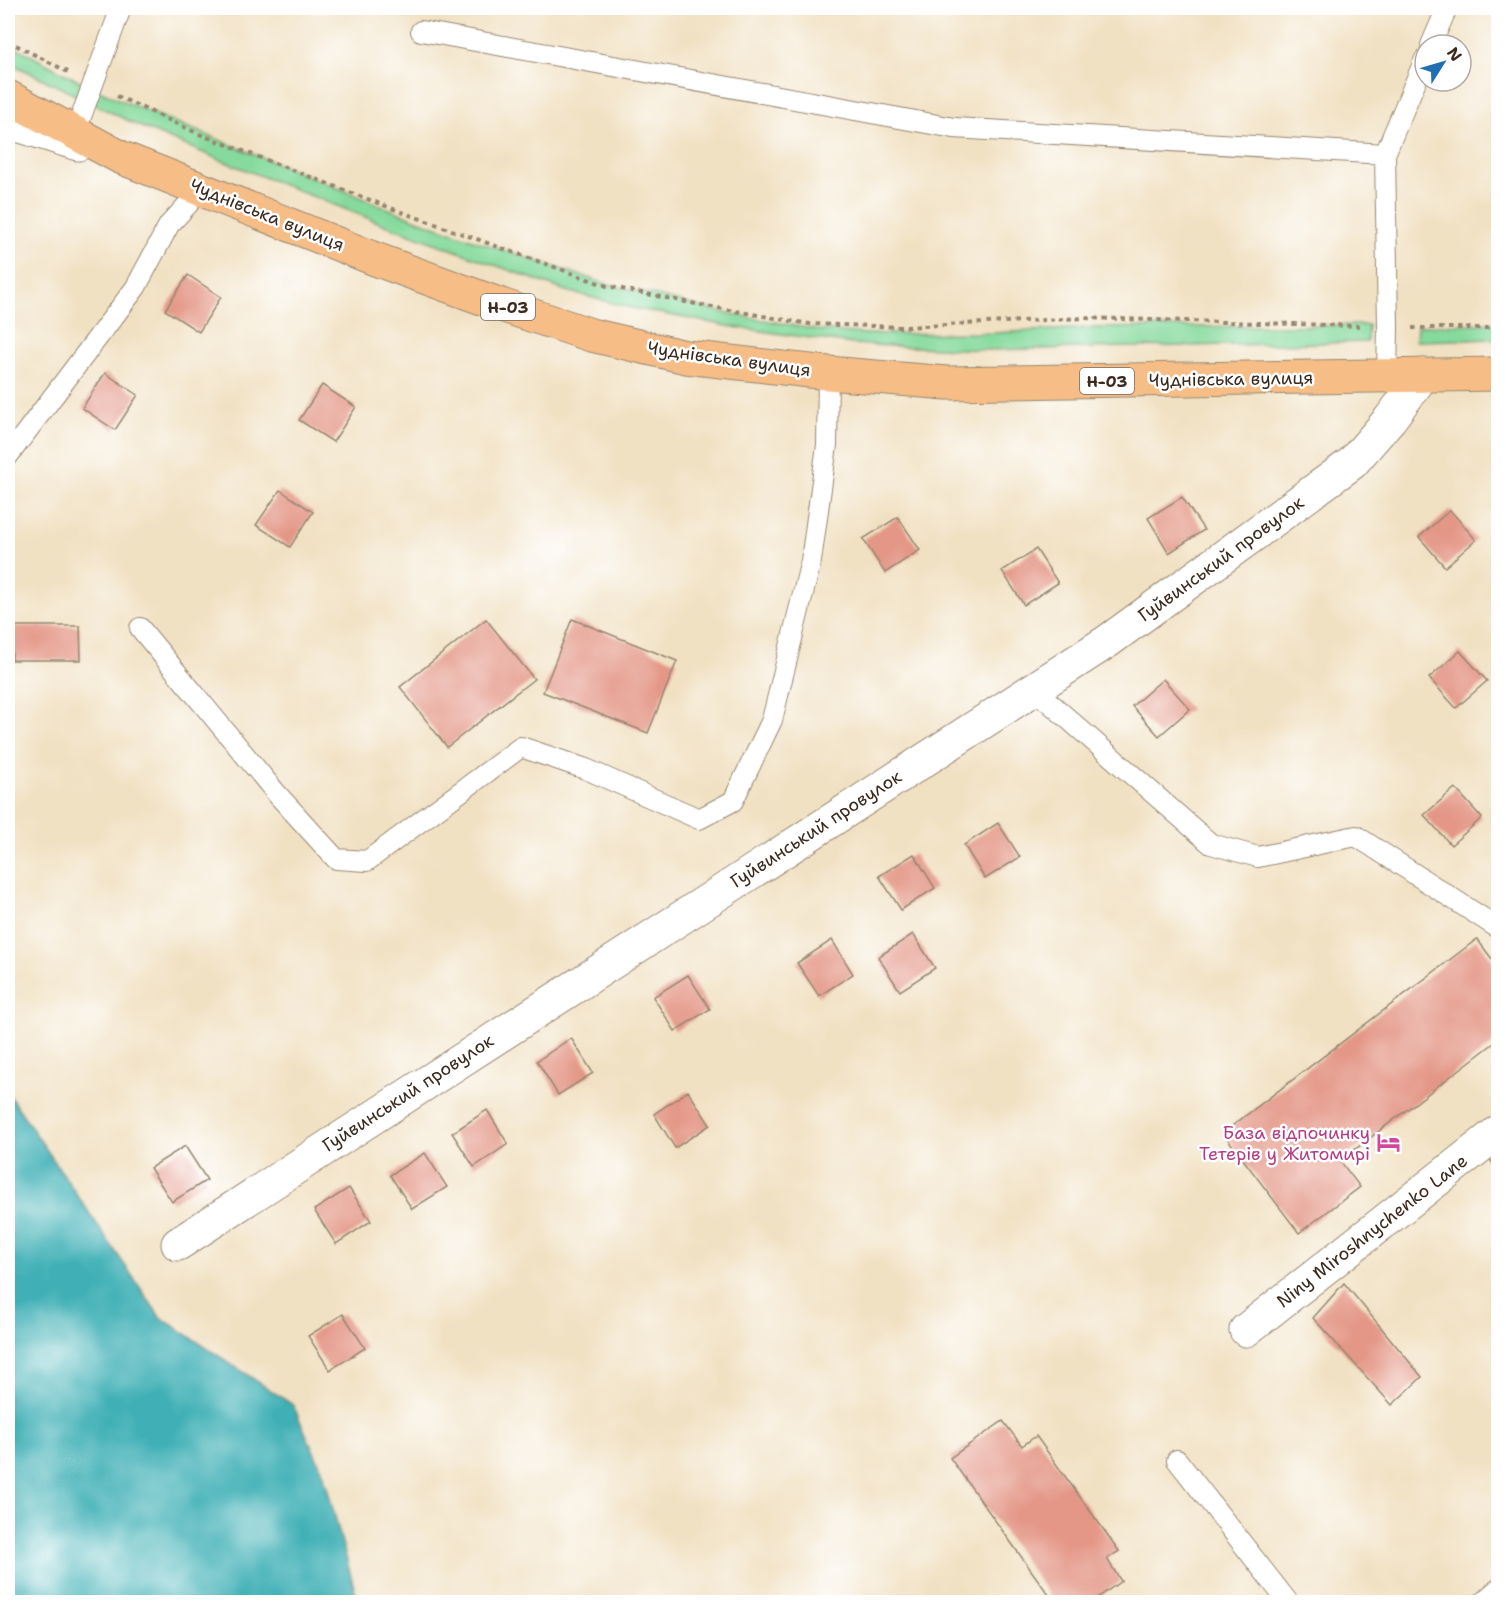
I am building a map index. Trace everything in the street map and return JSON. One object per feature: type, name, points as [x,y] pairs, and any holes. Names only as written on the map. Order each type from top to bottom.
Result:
[{"type":"main road","name":"Чуднівська вулиця","points":[[8,97],[120,157],[375,259],[591,335],[686,357],[828,373],[947,383],[1498,374]]},
{"type":"street","points":[[8,122],[120,157]]},
{"type":"street","name":"Гуйвинський провулок","points":[[178,1244],[1108,641],[1352,463],[1390,419],[1423,375]]},
{"type":"street","name":"Niny Miroshnychenko Lane","points":[[1246,1330],[1498,1132]]},
{"type":"lane","points":[[75,133],[121,8]]},
{"type":"lane","points":[[1436,33],[1447,8]]},
{"type":"lane","points":[[420,31],[954,128],[1385,154]]},
{"type":"lane","points":[[1387,376],[1385,154],[1413,88]]},
{"type":"lane","points":[[8,456],[136,288],[169,225],[202,189]]},
{"type":"lane","points":[[140,628],[277,794],[336,859],[367,861],[520,747],[586,769],[699,819],[733,801],[772,720],[811,561],[827,446],[828,373]]},
{"type":"lane","points":[[1034,689],[1211,844],[1258,858],[1356,836],[1498,928]]},
{"type":"lane","points":[[1177,1460],[1288,1602]]},
{"type":"lane","points":[[1483,1602],[1498,1589]]},
{"type":"path","points":[[8,41],[77,76]]},
{"type":"path","points":[[107,91],[200,134],[396,210],[608,286],[809,324],[905,327],[1084,318],[1438,329],[1498,328]]},
{"type":"green space","points":[[8,43],[120,100],[412,218],[600,282],[722,312],[817,330],[867,334],[994,333],[1090,328],[1368,325],[1367,342],[985,350],[892,346],[853,344],[733,327],[632,308],[566,291],[388,226],[137,125],[8,62]]},
{"type":"green space","points":[[1498,323],[1498,339],[1416,341],[1417,326]]},
{"type":"water","points":[[8,1093],[160,1317],[293,1405],[323,1472],[358,1602],[8,1602]]},
{"type":"building","points":[[188,275],[221,297],[199,332],[165,310]]},
{"type":"building","points":[[105,373],[138,395],[115,430],[82,408]]},
{"type":"building","points":[[322,385],[356,407],[333,442],[299,420]]},
{"type":"building","points":[[280,490],[313,512],[290,547],[256,525]]},
{"type":"building","points":[[1182,497],[1204,530],[1169,553],[1148,518]]},
{"type":"building","points":[[1450,510],[1476,540],[1445,567],[1419,537]]},
{"type":"building","points":[[898,517],[920,550],[885,573],[863,539]]},
{"type":"building","points":[[1036,549],[1058,583],[1024,605],[1002,571]]},
{"type":"building","points":[[486,619],[534,679],[447,747],[400,687]]},
{"type":"building","points":[[572,619],[677,661],[648,733],[543,692]]},
{"type":"building","points":[[12,626],[80,626],[81,660],[12,660]]},
{"type":"building","points":[[1460,651],[1487,681],[1456,708],[1429,678]]},
{"type":"building","points":[[1163,679],[1190,709],[1159,736],[1132,706]]},
{"type":"building","points":[[1455,788],[1482,818],[1451,845],[1424,815]]},
{"type":"building","points":[[998,823],[1020,857],[985,879],[964,845]]},
{"type":"building","points":[[914,854],[935,888],[901,910],[879,876]]},
{"type":"building","points":[[913,934],[935,968],[900,991],[878,957]]},
{"type":"building","points":[[1477,939],[1498,967],[1498,1040],[1340,1161],[1360,1187],[1299,1233],[1223,1133]]},
{"type":"building","points":[[832,940],[853,974],[819,996],[797,963]]},
{"type":"building","points":[[688,975],[710,1009],[675,1031],[653,997]]},
{"type":"building","points":[[571,1038],[593,1073],[558,1095],[537,1061]]},
{"type":"building","points":[[688,1091],[710,1125],[675,1148],[654,1114]]},
{"type":"building","points":[[487,1110],[508,1144],[474,1167],[452,1133]]},
{"type":"building","points":[[185,1146],[207,1180],[172,1202],[150,1168]]},
{"type":"building","points":[[1498,1150],[1498,1171],[1489,1158]]},
{"type":"building","points":[[425,1153],[447,1187],[412,1209],[390,1175]]},
{"type":"building","points":[[349,1188],[371,1221],[336,1244],[314,1210]]},
{"type":"building","points":[[1344,1283],[1422,1377],[1392,1405],[1313,1318]]},
{"type":"building","points":[[343,1314],[365,1348],[330,1370],[308,1336]]},
{"type":"building","points":[[1003,1421],[1022,1446],[1036,1436],[1119,1551],[1107,1559],[1121,1581],[1092,1602],[1054,1602],[950,1458]]},
{"type":"place","name":"База відпочинку Тетерів у Житомирі","points":[[1388,1143]]}]
